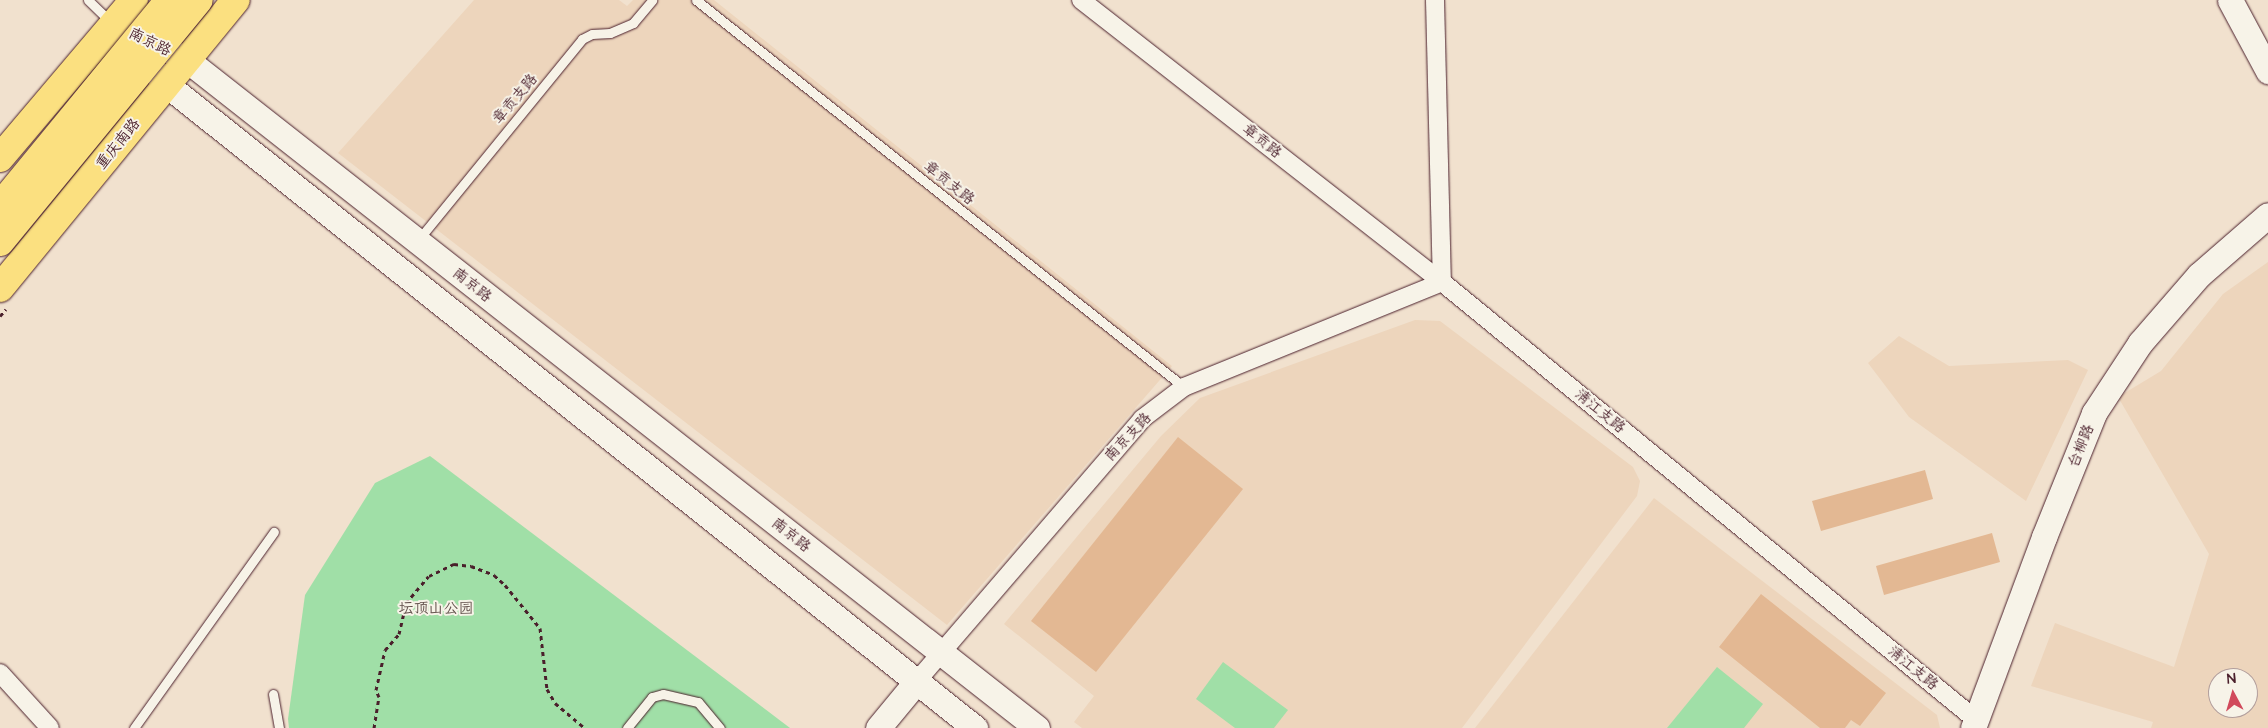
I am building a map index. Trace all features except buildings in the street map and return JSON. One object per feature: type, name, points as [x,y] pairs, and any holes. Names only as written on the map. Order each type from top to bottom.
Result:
[{"type":"main road","points":[[0,158],[134,0]]},
{"type":"main road","points":[[0,206],[169,0]]},
{"type":"main road","points":[[0,242],[199,0]]},
{"type":"main road","name":"重庆南路","points":[[0,288],[236,0]]},
{"type":"main road","points":[[2230,0],[2268,71]]},
{"type":"main road","name":"南京路","points":[[114,24],[187,60],[1037,728]]},
{"type":"main road","name":"南京路","points":[[114,24],[167,85],[975,728]]},
{"type":"main road","name":"台柳路","points":[[1974,724],[2094,412],[2140,343],[2199,275],[2268,215]]},
{"type":"main road","points":[[878,728],[916,682]]},
{"type":"street","name":"章贡路","points":[[1081,0],[1442,282]]},
{"type":"street","points":[[1436,0],[1442,282]]},
{"type":"street","name":"南京支路","points":[[916,682],[1142,419],[1184,387],[1442,282]]},
{"type":"street","name":"清江支路","points":[[1442,282],[1974,724]]},
{"type":"street","points":[[0,673],[50,728]]},
{"type":"lane","points":[[88,0],[114,24]]},
{"type":"lane","name":"章贡支路","points":[[417,241],[582,40],[592,34],[610,33],[633,22],[652,0]]},
{"type":"lane","name":"章贡支路","points":[[696,0],[1184,387]]},
{"type":"lane","points":[[134,728],[274,532]]},
{"type":"lane","points":[[273,694],[279,728]]},
{"type":"lane","points":[[627,728],[652,698],[663,694],[698,702],[720,728]]},
{"type":"path","points":[[374,728],[379,697],[376,690],[385,650],[399,634],[406,603],[429,576],[454,564],[471,566],[494,575],[506,585],[540,628],[547,689],[556,703],[585,728]]},
{"type":"shaded area","points":[[474,0],[619,0],[627,6],[633,0],[714,0],[1172,366],[947,625],[338,153]]},
{"type":"shaded area","points":[[2268,262],[2268,728],[2151,728],[2153,722],[2031,686],[2055,623],[2174,667],[2209,554],[2118,397],[2161,371],[2223,294]]},
{"type":"shaded area","points":[[1415,320],[1440,321],[1633,467],[1640,481],[1637,496],[1462,728],[1082,728],[1074,722],[1094,696],[1004,624],[1161,436],[1200,398]]},
{"type":"shaded area","points":[[1899,336],[1949,366],[2068,360],[2088,370],[2026,501],[1909,417],[1868,363]]},
{"type":"shaded area","points":[[1654,498],[1937,715],[1940,728],[1475,728]]},
{"type":"green space","name":"坛顶山公园","points":[[430,456],[790,728],[289,728],[288,719],[305,595],[375,483]]},
{"type":"green space","points":[[1223,662],[1288,710],[1274,728],[1235,728],[1196,699]]},
{"type":"green space","points":[[1717,667],[1763,704],[1744,728],[1667,728]]}]
